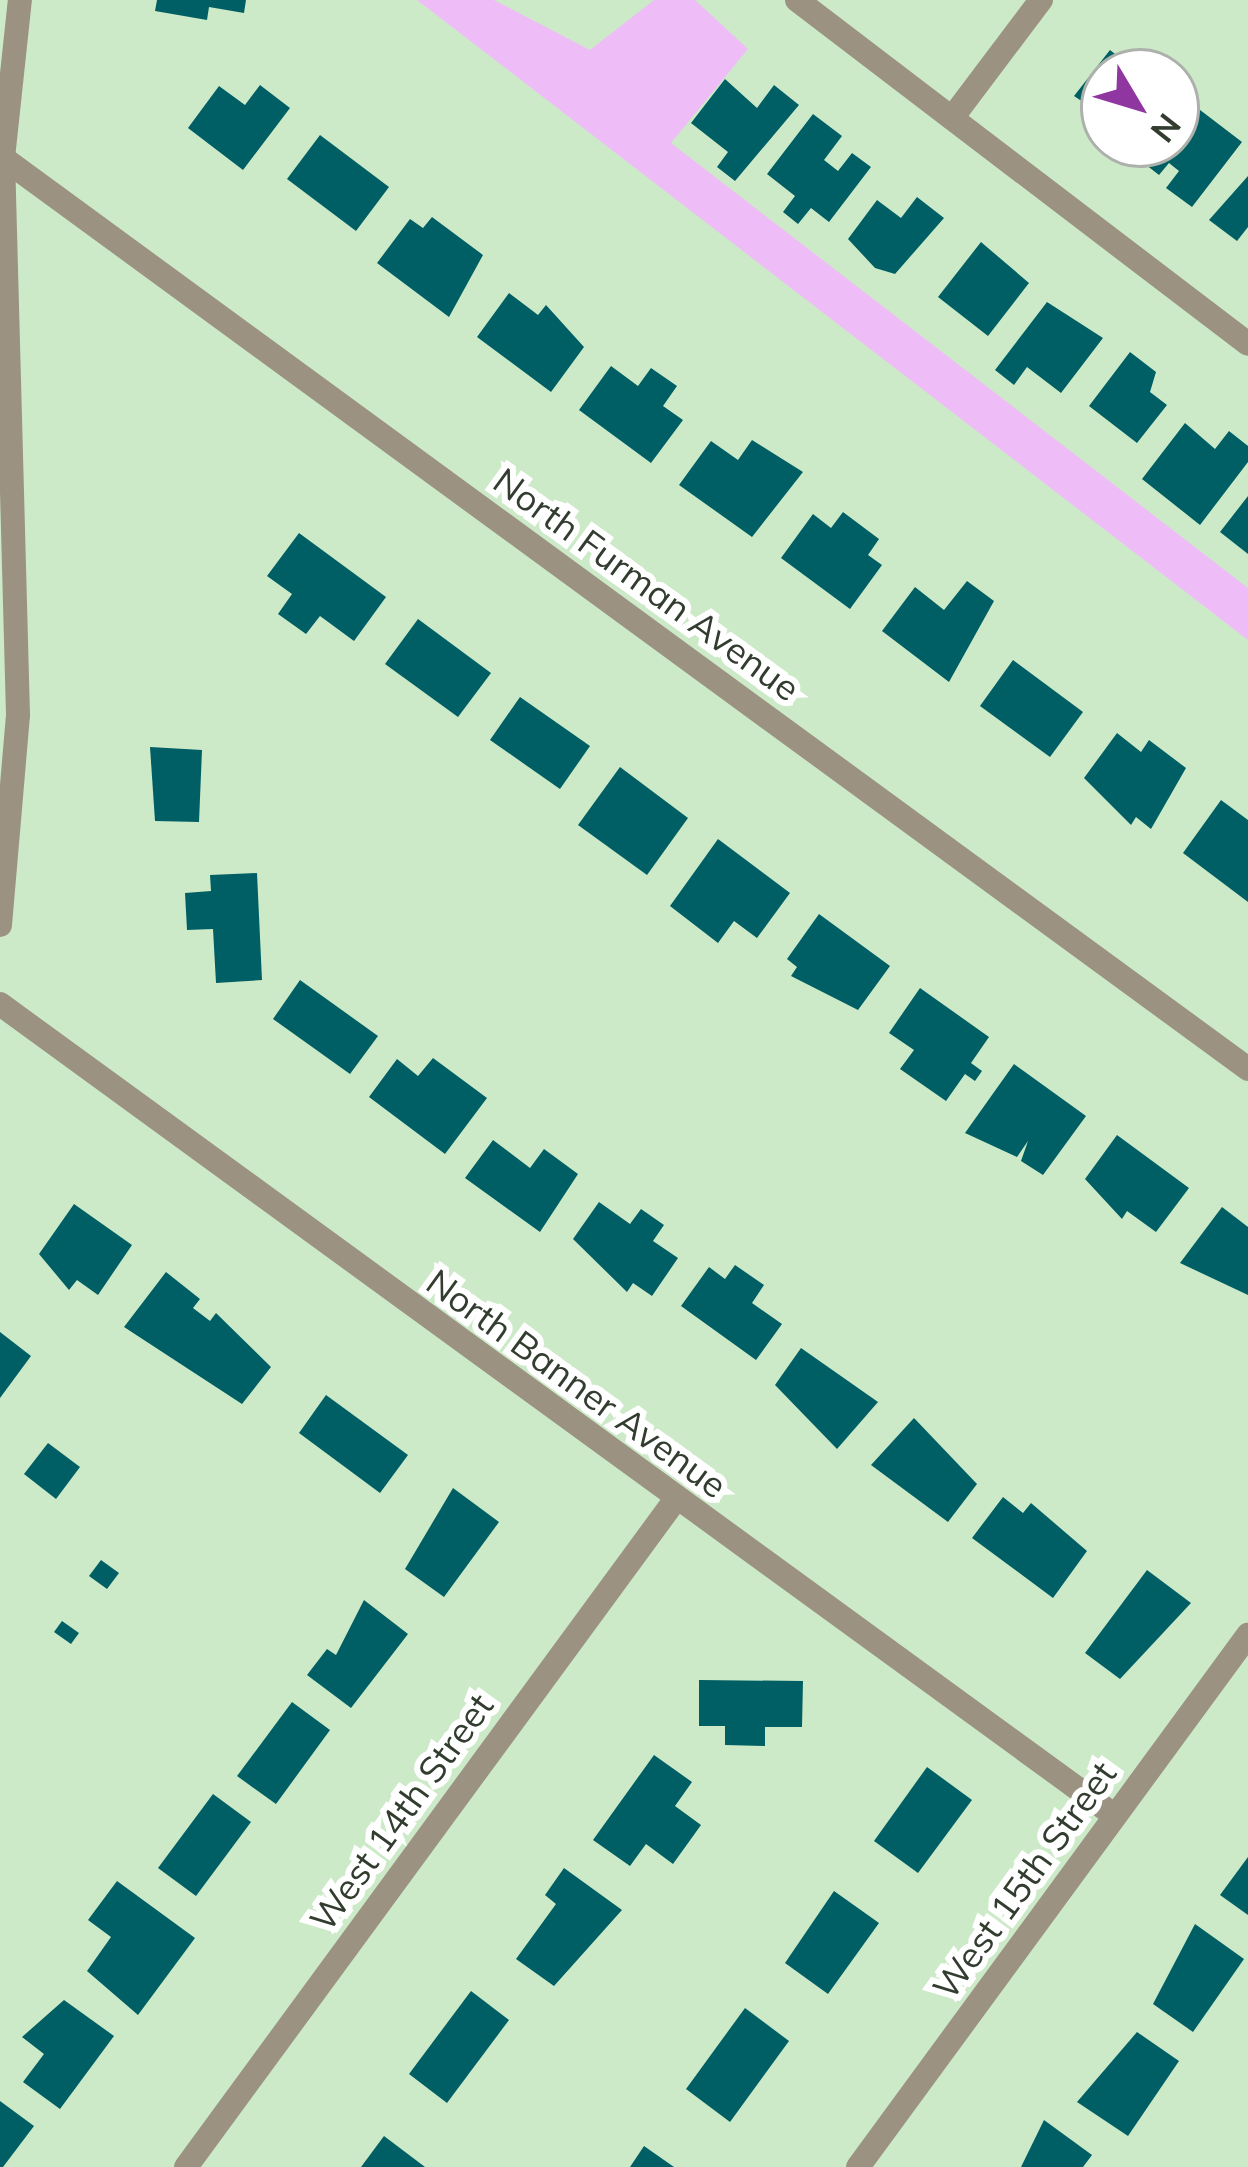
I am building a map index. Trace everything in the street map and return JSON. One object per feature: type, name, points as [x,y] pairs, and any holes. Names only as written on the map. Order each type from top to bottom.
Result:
[{"type":"street","points":[[0,925],[18,670],[4,158],[20,0]]},
{"type":"street","points":[[797,0],[1248,344]]},
{"type":"street","points":[[952,118],[1041,0]]},
{"type":"street","name":"North Furman Avenue","points":[[4,158],[1248,1069]]},
{"type":"street","name":"North Banner Avenue","points":[[0,1004],[1115,1816]]},
{"type":"street","name":"West 14th Street","points":[[186,2167],[675,1500]]},
{"type":"street","name":"West 15th Street","points":[[858,2167],[1248,1635]]},
{"type":"shaded area","points":[[417,0],[494,0],[590,50],[654,0],[695,0],[748,49],[671,143],[1248,588],[1248,640]]},
{"type":"building","points":[[157,0],[246,0],[244,13],[209,7],[207,20],[155,11]]},
{"type":"building","points":[[725,79],[757,108],[774,85],[799,105],[735,181],[717,167],[728,152],[691,123]]},
{"type":"building","points":[[260,85],[290,108],[243,170],[188,128],[219,86],[245,105]]},
{"type":"building","points":[[1200,110],[1242,142],[1192,207],[1166,188],[1179,171],[1175,168],[1200,168]]},
{"type":"building","points":[[813,114],[842,136],[824,160],[838,171],[852,153],[871,167],[829,222],[811,208],[798,224],[783,212],[795,196],[767,174]]},
{"type":"building","points":[[320,135],[389,187],[356,231],[287,179]]},
{"type":"building","points":[[1248,176],[1248,227],[1237,241],[1209,220]]},
{"type":"building","points":[[917,197],[944,218],[895,274],[875,268],[848,239],[877,200],[901,218]]},
{"type":"building","points":[[432,217],[483,255],[449,317],[377,263],[410,219],[423,228]]},
{"type":"building","points":[[981,242],[1029,283],[988,336],[938,297]]},
{"type":"building","points":[[509,293],[538,315],[546,305],[584,347],[551,392],[477,337]]},
{"type":"building","points":[[1047,302],[1103,338],[1061,393],[1027,367],[1014,385],[995,370]]},
{"type":"building","points":[[1130,352],[1156,372],[1150,392],[1167,405],[1137,443],[1089,406]]},
{"type":"building","points":[[611,366],[638,386],[651,368],[677,386],[663,406],[683,420],[651,463],[579,410]]},
{"type":"building","points":[[1185,423],[1215,449],[1229,431],[1248,446],[1248,462],[1200,525],[1142,479]]},
{"type":"building","points":[[752,440],[803,472],[752,537],[679,485],[711,441],[738,460]]},
{"type":"building","points":[[1248,496],[1248,554],[1220,532]]},
{"type":"building","points":[[843,512],[879,539],[868,555],[882,565],[850,609],[781,558],[813,514],[831,528]]},
{"type":"building","points":[[299,533],[386,597],[354,641],[320,616],[306,634],[278,614],[292,594],[267,576]]},
{"type":"building","points":[[967,581],[994,601],[949,682],[882,631],[915,587],[944,610]]},
{"type":"building","points":[[418,619],[491,673],[458,717],[385,664]]},
{"type":"building","points":[[1013,660],[1083,712],[1050,757],[980,706]]},
{"type":"building","points":[[520,697],[590,746],[560,789],[490,740]]},
{"type":"building","points":[[1117,733],[1141,752],[1149,740],[1186,768],[1151,829],[1136,817],[1131,825],[1084,778]]},
{"type":"building","points":[[150,747],[202,750],[199,822],[155,821]]},
{"type":"building","points":[[620,767],[688,818],[647,875],[578,825]]},
{"type":"building","points":[[1221,800],[1248,820],[1248,902],[1183,853]]},
{"type":"building","points":[[718,839],[790,893],[757,938],[734,921],[718,943],[670,906]]},
{"type":"building","points":[[257,873],[262,980],[216,983],[213,929],[187,930],[185,893],[211,891],[210,875]]},
{"type":"building","points":[[819,914],[890,966],[858,1010],[791,976],[797,967],[787,959]]},
{"type":"building","points":[[300,980],[378,1036],[350,1074],[273,1019]]},
{"type":"building","points":[[920,988],[989,1037],[971,1063],[982,1071],[975,1081],[965,1074],[946,1101],[900,1069],[914,1050],[889,1033]]},
{"type":"building","points":[[433,1058],[487,1098],[445,1154],[369,1097],[397,1059],[418,1076]]},
{"type":"building","points":[[1014,1064],[1086,1116],[1043,1175],[1021,1161],[1028,1141],[1017,1157],[965,1133]]},
{"type":"building","points":[[1117,1135],[1189,1188],[1156,1232],[1127,1211],[1122,1219],[1085,1179]]},
{"type":"building","points":[[493,1140],[530,1168],[544,1149],[578,1174],[540,1232],[465,1178]]},
{"type":"building","points":[[599,1202],[630,1224],[641,1209],[664,1225],[653,1241],[678,1258],[652,1296],[633,1283],[627,1292],[573,1239]]},
{"type":"building","points":[[74,1204],[132,1245],[98,1295],[77,1280],[69,1290],[39,1254]]},
{"type":"building","points":[[1222,1207],[1248,1227],[1248,1295],[1180,1263]]},
{"type":"building","points":[[735,1265],[764,1285],[752,1303],[782,1324],[756,1360],[681,1306],[709,1267],[725,1279]]},
{"type":"building","points":[[166,1272],[200,1299],[193,1308],[210,1321],[216,1313],[271,1367],[242,1404],[124,1327]]},
{"type":"building","points":[[0,1332],[31,1356],[0,1398]]},
{"type":"building","points":[[801,1348],[878,1402],[837,1449],[775,1385]]},
{"type":"building","points":[[326,1395],[408,1455],[380,1493],[299,1433]]},
{"type":"building","points":[[914,1418],[977,1484],[948,1522],[871,1465]]},
{"type":"building","points":[[48,1443],[80,1467],[56,1499],[24,1474]]},
{"type":"building","points":[[453,1488],[499,1522],[444,1597],[405,1569]]},
{"type":"building","points":[[1003,1497],[1023,1513],[1031,1503],[1087,1551],[1053,1598],[972,1538]]},
{"type":"building","points":[[101,1560],[119,1573],[107,1589],[89,1576]]},
{"type":"building","points":[[1147,1570],[1191,1603],[1120,1679],[1085,1653]]},
{"type":"building","points":[[364,1600],[408,1634],[351,1708],[307,1675],[327,1649],[336,1655]]},
{"type":"building","points":[[62,1621],[79,1633],[71,1644],[54,1632]]},
{"type":"building","points":[[699,1680],[803,1681],[802,1727],[765,1727],[765,1746],[725,1745],[725,1726],[699,1726]]},
{"type":"building","points":[[292,1702],[330,1730],[276,1804],[237,1776]]},
{"type":"building","points":[[654,1755],[692,1782],[675,1806],[701,1825],[673,1864],[646,1844],[630,1866],[593,1840]]},
{"type":"building","points":[[927,1767],[972,1800],[918,1873],[874,1841]]},
{"type":"building","points":[[213,1794],[251,1822],[196,1896],[158,1868]]},
{"type":"building","points":[[1248,1857],[1248,1915],[1220,1895]]},
{"type":"building","points":[[564,1868],[622,1910],[554,1986],[516,1959],[556,1904],[545,1895]]},
{"type":"building","points":[[117,1881],[195,1938],[138,2015],[87,1971],[111,1937],[88,1920]]},
{"type":"building","points":[[834,1891],[879,1923],[828,1994],[785,1963]]},
{"type":"building","points":[[1195,1924],[1244,1959],[1193,2032],[1153,2004]]},
{"type":"building","points":[[471,1991],[509,2020],[447,2103],[409,2074]]},
{"type":"building","points":[[64,2000],[114,2036],[60,2109],[23,2082],[44,2054],[22,2037]]},
{"type":"building","points":[[745,2008],[789,2041],[730,2122],[686,2089]]},
{"type":"building","points":[[1137,2032],[1179,2061],[1128,2136],[1077,2102]]},
{"type":"building","points":[[0,2101],[34,2126],[3,2167],[0,2167]]},
{"type":"building","points":[[1044,2120],[1092,2155],[1083,2167],[1021,2167]]},
{"type":"building","points":[[384,2136],[425,2167],[361,2167]]},
{"type":"building","points":[[644,2146],[674,2167],[630,2167]]}]
